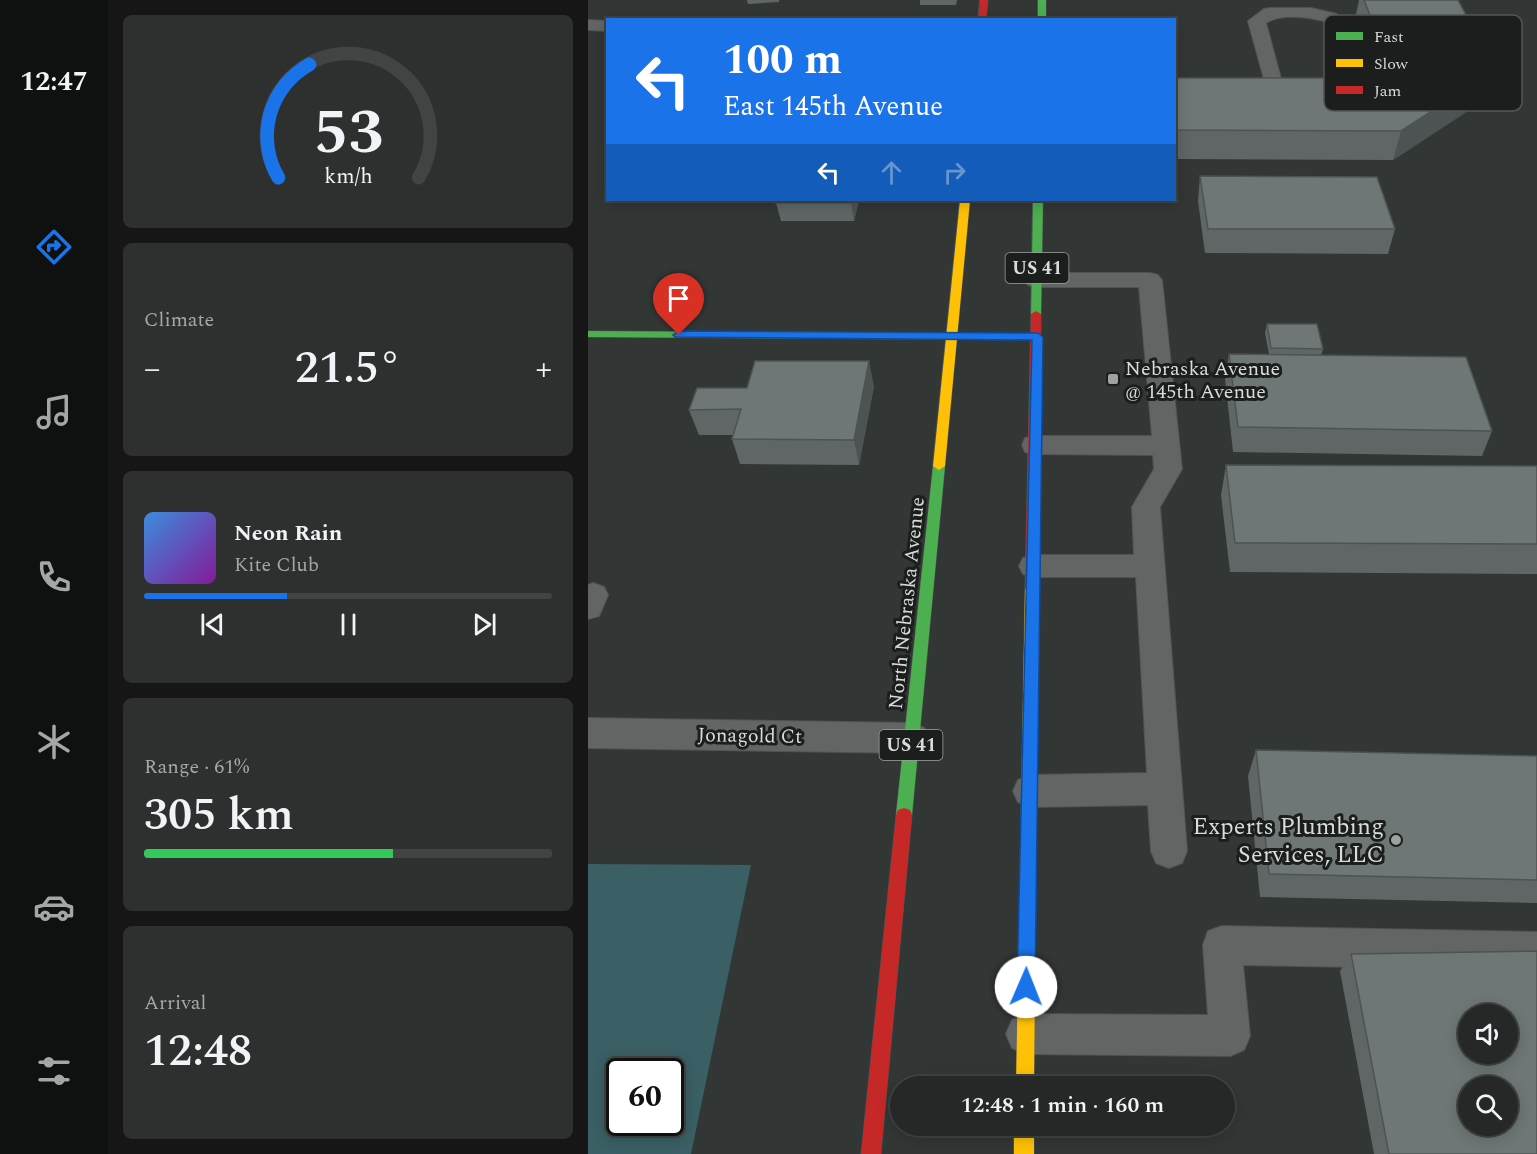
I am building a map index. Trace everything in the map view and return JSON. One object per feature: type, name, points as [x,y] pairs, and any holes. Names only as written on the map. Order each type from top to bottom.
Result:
[{"type":"main road","points":[[982,18],[984,0]]},
{"type":"main road","points":[[1042,0],[1042,18]]},
{"type":"main road","name":"North Nebraska Avenue","points":[[871,1154],[965,201]]},
{"type":"main road","name":"US 41","points":[[1025,1076],[1038,337],[1036,280],[1038,201]]},
{"type":"main road","points":[[588,334],[1038,337]]},
{"type":"main road","points":[[1024,1136],[1024,1154]]},
{"type":"lane","points":[[1277,97],[1257,21],[1270,13],[1311,13],[1324,16]]},
{"type":"lane","points":[[588,25],[606,26]]},
{"type":"lane","points":[[1254,97],[1277,97],[1324,91]]},
{"type":"lane","points":[[1036,280],[1150,280],[1168,469],[1146,507],[1169,851]]},
{"type":"lane","points":[[1035,445],[1166,446]]},
{"type":"lane","points":[[1034,567],[1150,566]]},
{"type":"lane","name":"Jonagold Ct","points":[[588,733],[912,738]]},
{"type":"lane","points":[[1030,791],[1164,789]]},
{"type":"lane","points":[[1026,1034],[1230,1036],[1222,945],[1537,951]]},
{"type":"water","points":[[588,864],[751,865],[691,1154],[588,1154]]},
{"type":"building","points":[[1364,0],[1458,0],[1466,15],[1370,15]]},
{"type":"building","points":[[1176,78],[1324,78],[1324,111],[1432,111],[1401,131],[1176,130]]},
{"type":"building","points":[[1200,176],[1377,177],[1395,229],[1208,229]]},
{"type":"building","points":[[777,201],[852,201],[851,203],[776,203]]},
{"type":"building","points":[[1267,324],[1317,324],[1323,349],[1271,348]]},
{"type":"building","points":[[1229,354],[1466,357],[1492,431],[1238,427]]},
{"type":"building","points":[[755,361],[869,361],[854,440],[732,439],[741,409],[689,410],[697,388],[747,388]]},
{"type":"building","points":[[1226,465],[1537,466],[1537,544],[1235,543]]},
{"type":"building","name":"Experts Plumbing Services, LLC","points":[[1256,750],[1537,756],[1537,880],[1269,874]]},
{"type":"building","points":[[1537,951],[1537,1154],[1389,1154],[1351,954]]},
{"type":"traffic: fast","points":[[1042,0],[1042,18]]},
{"type":"traffic: fast","points":[[1036,314],[1038,201]]},
{"type":"traffic: fast","points":[[588,334],[1037,337]]},
{"type":"traffic: fast","points":[[904,815],[939,466]]},
{"type":"traffic: slow","points":[[939,466],[965,201]]},
{"type":"traffic: slow","points":[[1025,1076],[1032,588]]},
{"type":"traffic: slow","points":[[1024,1136],[1024,1154]]},
{"type":"traffic: jam","points":[[982,18],[984,0]]},
{"type":"traffic: jam","points":[[1032,588],[1036,314]]},
{"type":"traffic: jam","points":[[871,1154],[904,815]]},
{"type":"place","name":"Nebraska Avenue @ 145th Avenue","points":[[1113,379]]},
{"type":"place","name":"Experts Plumbing Services, LLC","points":[[1396,840]]},
{"type":"route","points":[[679,335],[1038,337],[1026,987]]}]
